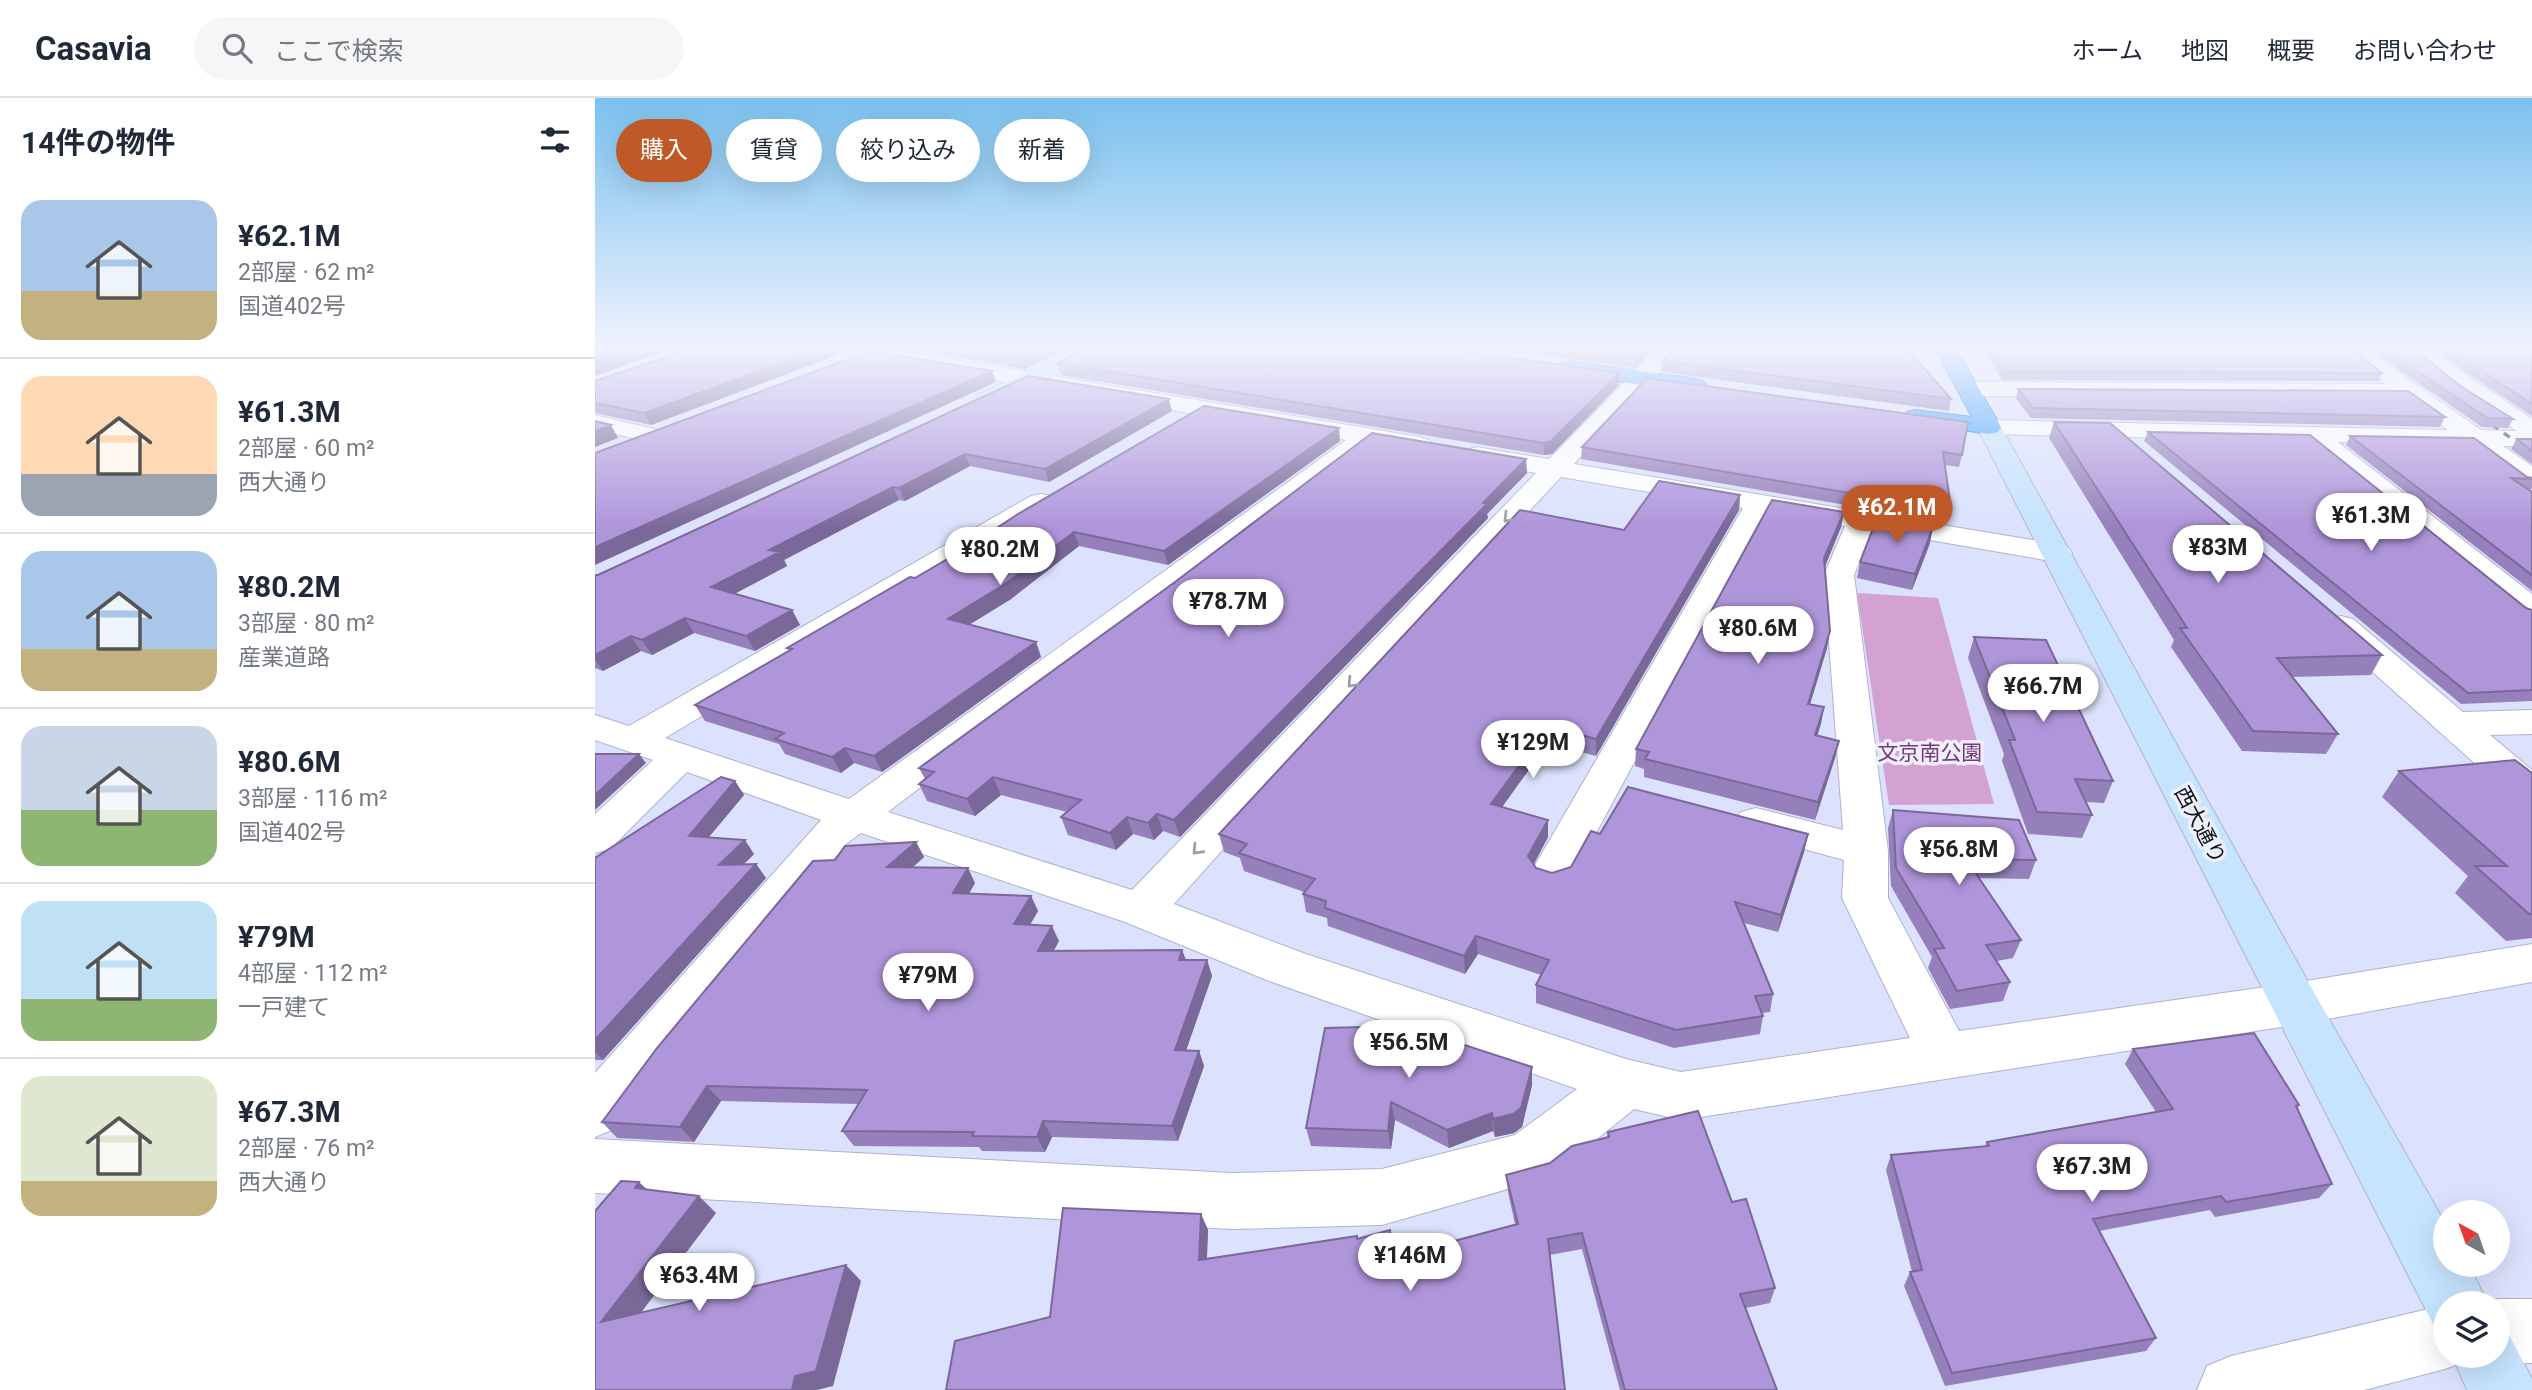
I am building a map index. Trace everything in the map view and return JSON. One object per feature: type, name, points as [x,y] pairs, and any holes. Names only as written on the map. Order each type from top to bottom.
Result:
[{"type":"highway","name":"西大通り","points":[[1978,407],[1989,427]]},
{"type":"highway","points":[[1895,414],[1989,427]]},
{"type":"street","points":[[1169,428],[1203,407]]},
{"type":"street","points":[[1205,407],[2057,553]]},
{"type":"street","points":[[1141,910],[1613,407]]},
{"type":"street","points":[[2435,407],[2532,478]]},
{"type":"street","points":[[2497,407],[2532,430]]},
{"type":"street","points":[[595,422],[654,436]]},
{"type":"street","points":[[618,449],[679,426]]},
{"type":"street","points":[[1989,427],[2532,439]]},
{"type":"street","name":"西大通り","points":[[1989,427],[2449,1291]]},
{"type":"street","points":[[2113,431],[2144,458]]},
{"type":"street","points":[[2314,435],[2532,610]]},
{"type":"street","points":[[595,1112],[831,834],[1367,436]]},
{"type":"street","points":[[605,731],[1061,491]]},
{"type":"street","points":[[1553,872],[1760,503]]},
{"type":"street","points":[[1862,520],[1839,575],[1865,851],[1865,898],[1945,1055]]},
{"type":"street","points":[[2320,608],[2532,792]]},
{"type":"street","points":[[2454,724],[2532,722]]},
{"type":"street","points":[[605,731],[1141,910],[1286,967],[1626,1083],[1681,1096],[2294,1004],[2532,963]]},
{"type":"street","points":[[595,838],[681,757]]},
{"type":"street","points":[[1603,782],[1643,792]]},
{"type":"street","points":[[1721,813],[1865,851]]},
{"type":"street","points":[[595,1166],[1232,1200],[1382,1197],[1530,1158],[1626,1083]]},
{"type":"street","points":[[2510,1331],[2532,1331]]},
{"type":"street","points":[[2231,1390],[2433,1340]]},
{"type":"street","points":[[2491,1368],[2503,1390]]},
{"type":"green space","name":"文京南公園","points":[[1857,593],[1938,598],[1994,804],[1889,805]]},
{"type":"building","points":[[616,407],[660,407],[644,413]]},
{"type":"building","points":[[718,407],[910,407],[595,547],[595,453]]},
{"type":"building","points":[[960,407],[1154,407],[1045,469],[965,454],[769,550],[780,552],[711,587],[792,610],[746,636],[685,618],[642,640],[631,636],[595,655],[595,575]]},
{"type":"building","points":[[1202,407],[1339,428],[1164,551],[1074,532],[1005,584],[948,619],[1036,642],[874,756],[845,748],[832,757],[775,739],[784,733],[695,705],[792,649],[787,648],[966,548],[1018,514]]},
{"type":"building","points":[[1327,407],[1585,407],[1551,441],[1544,443]]},
{"type":"building","points":[[1619,407],[1861,407],[1968,422],[1962,455],[1943,452],[1950,501],[1943,503],[1941,509],[1582,447]]},
{"type":"building","points":[[2431,407],[2445,417],[2033,408]]},
{"type":"building","points":[[2471,407],[2494,407],[2513,419],[2487,418]]},
{"type":"building","points":[[595,421],[611,425],[595,431]]},
{"type":"building","points":[[2054,422],[2110,423],[2382,655],[2277,658],[2338,734],[2253,731],[2180,628],[2187,628]]},
{"type":"building","points":[[2148,432],[2310,435],[2526,608],[2532,610],[2532,690],[2468,693]]},
{"type":"building","points":[[1372,433],[1526,459],[1483,503],[1487,504],[1174,820],[1157,814],[1148,823],[1127,817],[1110,833],[1061,817],[1081,800],[993,777],[967,799],[919,784],[934,772],[919,768],[1175,582]]},
{"type":"building","points":[[2350,436],[2474,438],[2532,478],[2511,478],[2532,492],[2532,575]]},
{"type":"building","points":[[2517,439],[2532,439],[2532,451]]},
{"type":"building","points":[[1659,481],[1740,495],[1596,739],[1548,726],[1491,804],[1548,820],[1528,856],[1536,868],[1552,873],[1571,867],[1591,831],[1600,834],[1628,787],[1808,834],[1781,915],[1735,902],[1773,994],[1755,996],[1763,1016],[1676,1030],[1536,985],[1549,960],[1476,936],[1464,956],[1325,908],[1326,901],[1303,894],[1315,879],[1239,853],[1247,844],[1219,834],[1520,510],[1624,530]]},
{"type":"building","points":[[1772,500],[1844,512],[1824,558],[1830,631],[1808,704],[1824,707],[1815,735],[1839,741],[1818,802],[1645,759],[1649,752],[1636,749]]},
{"type":"building","points":[[1877,518],[1933,527],[1915,574],[1860,562]]},
{"type":"building","points":[[1974,637],[2046,640],[2113,781],[2075,779],[2092,815],[2037,812],[2009,740],[2015,740]]},
{"type":"building","points":[[595,754],[639,754],[595,795]]},
{"type":"building","points":[[2515,760],[2532,773],[2532,914],[2475,866],[2507,866],[2399,771]]},
{"type":"building","points":[[721,777],[735,781],[689,836],[745,840],[719,865],[756,864],[595,1040],[595,858]]},
{"type":"building","points":[[1893,810],[2019,820],[2036,860],[1966,859],[2021,940],[1986,945],[2010,982],[1957,991],[1934,949],[1944,948],[1896,868]]},
{"type":"building","points":[[916,842],[887,867],[968,868],[953,893],[1031,896],[1014,924],[1052,926],[1038,951],[1182,950],[1179,960],[1207,960],[1175,1050],[1199,1051],[1172,1126],[1043,1121],[1037,1137],[972,1136],[974,1132],[842,1131],[867,1090],[707,1086],[680,1127],[602,1122],[657,1048],[813,861],[835,860],[845,846]]},
{"type":"building","points":[[1406,1026],[1532,1067],[1521,1108],[1513,1114],[1493,1119],[1492,1113],[1447,1130],[1391,1102],[1388,1131],[1306,1128],[1325,1028]]},
{"type":"building","points":[[2254,1033],[2299,1105],[2296,1106],[2332,1184],[2226,1202],[2221,1196],[2093,1219],[2156,1338],[1952,1373],[1910,1272],[1922,1270],[1891,1155],[1989,1146],[1987,1142],[2173,1109],[2133,1049]]},
{"type":"building","points":[[1698,1111],[1732,1202],[1746,1199],[1775,1288],[1740,1294],[1777,1390],[1625,1390],[1582,1233],[1548,1239],[1565,1390],[946,1390],[955,1341],[1050,1317],[1063,1208],[1201,1214],[1199,1260],[1357,1236],[1357,1239],[1390,1230],[1394,1257],[1518,1224],[1506,1175],[1550,1163],[1572,1146],[1609,1137],[1608,1132]]},
{"type":"building","points":[[621,1181],[639,1182],[635,1188],[699,1196],[601,1322],[846,1265],[816,1371],[795,1376],[792,1390],[595,1390],[595,1211]]},
{"type":"railway","points":[[2481,417],[2532,453]]}]
